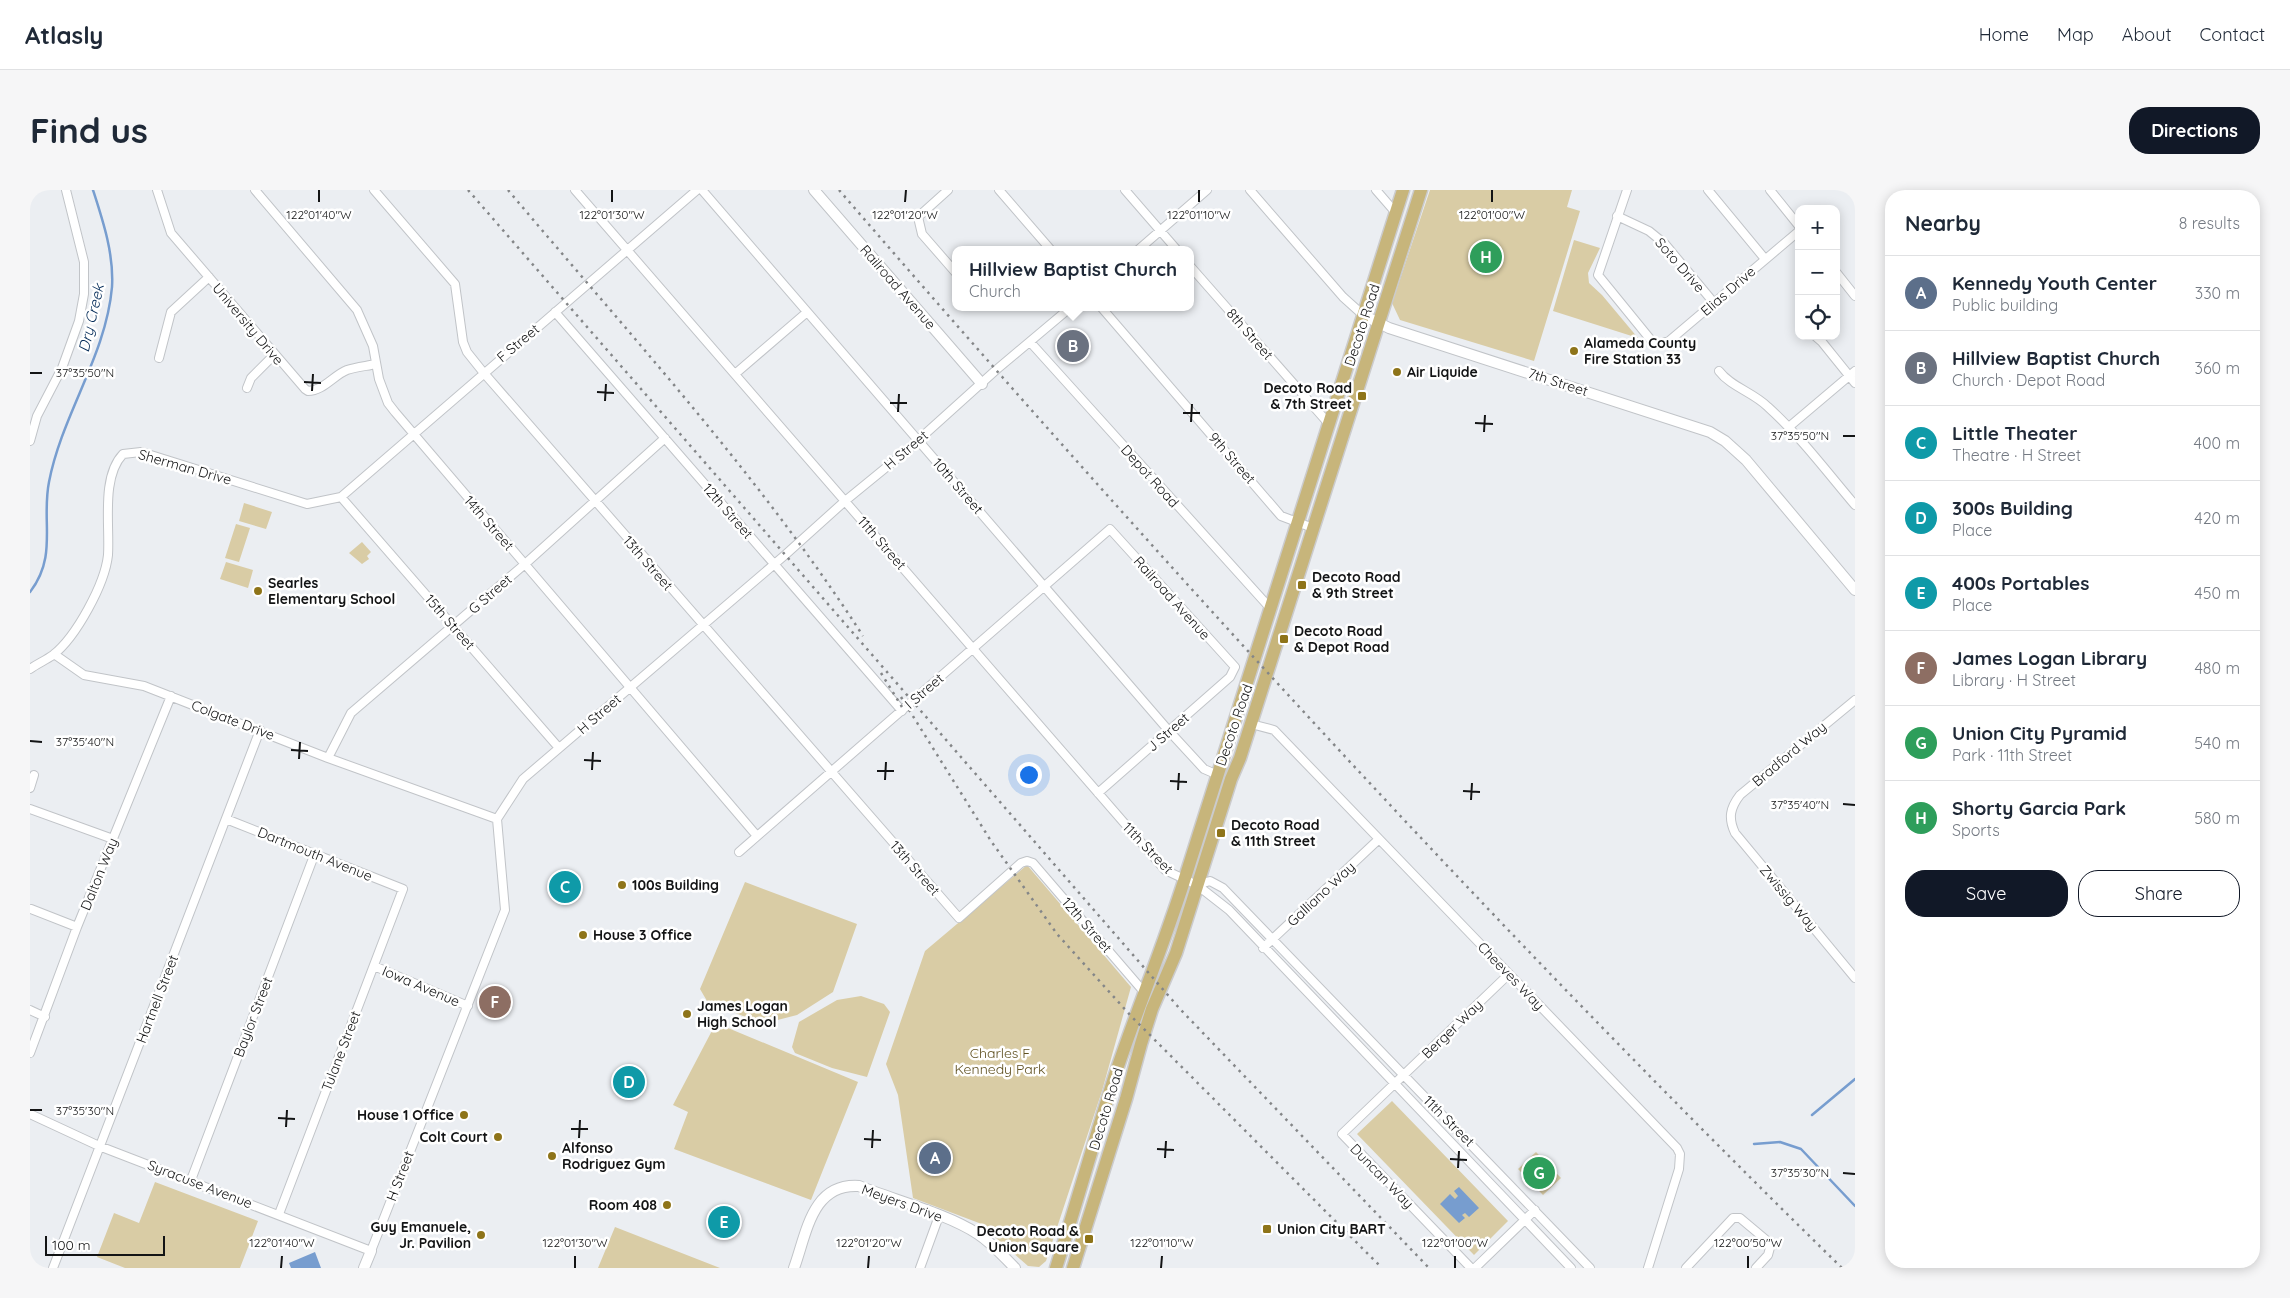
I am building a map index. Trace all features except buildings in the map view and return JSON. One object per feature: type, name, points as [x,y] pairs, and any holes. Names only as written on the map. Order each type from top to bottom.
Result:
[{"type":"main road","name":"Decoto Road","points":[[1056,1268],[1114,1079],[1144,992],[1164,943],[1184,881],[1403,190]]},
{"type":"main road","name":"Decoto Road","points":[[1073,1268],[1152,1009],[1176,953],[1421,190]]},
{"type":"street","points":[[30,441],[37,416],[62,368],[79,321],[84,294],[84,262],[66,190]]},
{"type":"street","name":"University Drive","points":[[157,190],[171,233],[274,355],[308,391],[318,389],[348,370],[376,364]]},
{"type":"street","name":"14th Street","points":[[255,190],[357,310],[373,346],[379,379],[388,403],[412,434],[757,836]]},
{"type":"street","name":"13th Street","points":[[374,190],[455,284],[462,342],[467,352],[483,372],[959,918],[1021,863],[1027,861]]},
{"type":"street","name":"11th Street","points":[[575,190],[1165,870],[1184,881],[1197,885],[1229,910],[1263,948],[1571,1268]]},
{"type":"street","name":"F Street","points":[[341,497],[483,372],[696,190]]},
{"type":"street","name":"10th Street","points":[[702,190],[806,313],[919,440],[1169,731],[1204,769],[1218,775]]},
{"type":"street","name":"Railroad Avenue","points":[[814,190],[982,384]]},
{"type":"street","points":[[948,190],[918,217],[922,234],[952,268]]},
{"type":"street","points":[[1000,190],[1048,246]]},
{"type":"street","points":[[1125,190],[1174,246]]},
{"type":"street","points":[[1142,246],[1207,190]]},
{"type":"street","name":"7th Street","points":[[1250,190],[1343,297],[1363,315],[1378,324],[1710,432],[1725,440],[1746,460],[1855,590]]},
{"type":"street","points":[[1376,190],[1396,213]]},
{"type":"street","points":[[1617,216],[1627,190]]},
{"type":"street","points":[[1708,190],[1765,259]]},
{"type":"street","points":[[1770,190],[1795,221]]},
{"type":"street","name":"Elias Drive","points":[[1617,216],[1598,275],[1656,345],[1669,341],[1795,234]]},
{"type":"street","name":"Soto Drive","points":[[1617,216],[1649,231],[1665,244],[1714,303]]},
{"type":"street","name":"8th Street","points":[[1194,271],[1329,424]]},
{"type":"street","points":[[159,358],[171,312],[209,277]]},
{"type":"street","points":[[1840,277],[1855,296]]},
{"type":"street","name":"H Street","points":[[364,1268],[505,910],[497,819],[523,779],[774,564],[844,500],[919,440],[996,370],[1067,311]]},
{"type":"street","name":"9th Street","points":[[1104,311],[1282,516],[1313,528]]},
{"type":"street","name":"12th Street","points":[[555,312],[902,711]]},
{"type":"street","points":[[736,374],[806,313]]},
{"type":"street","points":[[1820,340],[1852,374],[1855,383]]},
{"type":"street","name":"Depot Road","points":[[1031,343],[1271,609]]},
{"type":"street","points":[[247,388],[252,378],[274,355]]},
{"type":"street","points":[[1718,371],[1733,384],[1758,398],[1790,426],[1855,505]]},
{"type":"street","points":[[1790,426],[1852,374]]},
{"type":"street","name":"G Street","points":[[328,758],[351,713],[525,564],[665,438]]},
{"type":"street","name":"Sherman Drive","points":[[30,669],[54,654],[70,636],[94,599],[107,557],[109,488],[115,462],[123,454],[141,452],[307,504],[341,497]]},
{"type":"street","name":"15th Street","points":[[341,497],[559,748]]},
{"type":"street","name":"Railroad Avenue","points":[[1110,529],[1235,667]]},
{"type":"street","name":"I Street","points":[[739,852],[1110,529]]},
{"type":"street","name":"Colgate Drive","points":[[54,654],[84,675],[144,686],[328,758],[497,819]]},
{"type":"street","name":"J Street","points":[[1098,793],[1230,677],[1235,667]]},
{"type":"street","name":"Dalton Way","points":[[30,1054],[77,927],[171,696]]},
{"type":"street","name":"Bradford Way","points":[[1730,814],[1733,804],[1740,795],[1855,700]]},
{"type":"street","name":"Cheeves Way","points":[[1251,724],[1274,730],[1679,1150],[1678,1169],[1648,1268]]},
{"type":"street","name":"Hartnell Street","points":[[53,1268],[260,730]]},
{"type":"street","points":[[30,788],[34,775]]},
{"type":"street","points":[[30,809],[113,839]]},
{"type":"street","name":"Zwissig Way","points":[[1730,814],[1731,825],[1736,836],[1855,978]]},
{"type":"street","name":"Dartmouth Avenue","points":[[226,818],[403,889]]},
{"type":"street","name":"Galliano Way","points":[[1263,948],[1379,839]]},
{"type":"street","name":"Baylor Street","points":[[191,1180],[315,854]]},
{"type":"street","name":"12th Street","points":[[1027,861],[1033,863],[1144,992]]},
{"type":"street","name":"11th Street","points":[[1197,885],[1210,881],[1223,888],[1590,1268]]},
{"type":"street","name":"Tulane Street","points":[[279,1214],[403,889]]},
{"type":"street","points":[[31,909],[77,927]]},
{"type":"street","name":"Iowa Avenue","points":[[374,966],[468,1006]]},
{"type":"street","name":"Berger Way","points":[[1394,1084],[1509,974]]},
{"type":"street","points":[[30,1010],[45,1017]]},
{"type":"street","name":"Duncan Way","points":[[1394,1084],[1342,1134],[1473,1268],[1535,1210]]},
{"type":"street","name":"Syracuse Avenue","points":[[30,1114],[100,1146],[371,1251]]},
{"type":"street","name":"Meyers Drive","points":[[794,1268],[817,1207],[829,1192],[840,1186],[859,1186],[976,1232],[1015,1268]]},
{"type":"street","points":[[920,1268],[939,1216]]},
{"type":"street","points":[[1686,1268],[1733,1218],[1740,1218],[1771,1244],[1772,1248],[1756,1268]]},
{"type":"green space","points":[[1430,190],[1572,190],[1567,207],[1580,211],[1534,361],[1400,320],[1392,303]]},
{"type":"green space","points":[[1574,240],[1600,248],[1588,273],[1589,283],[1602,295],[1638,338],[1553,311]]},
{"type":"green space","points":[[244,503],[272,512],[266,529],[239,521]]},
{"type":"green space","points":[[236,524],[250,528],[239,562],[225,558]]},
{"type":"green space","points":[[362,542],[371,552],[367,556],[369,559],[362,564],[349,553]]},
{"type":"green space","points":[[226,562],[253,570],[248,588],[220,579]]},
{"type":"green space","name":"Charles F Kennedy Park","points":[[1027,865],[1131,987],[1102,1091],[1046,1261],[1039,1267],[1028,1266],[979,1223],[913,1198],[898,1095],[886,1064],[925,951]]},
{"type":"green space","points":[[745,882],[857,924],[833,992],[797,1015],[762,1024],[707,1001],[700,989]]},
{"type":"green space","points":[[861,996],[884,1004],[890,1012],[867,1077],[832,1068],[795,1053],[792,1047],[799,1022],[837,1000]]},
{"type":"green space","points":[[716,1023],[858,1082],[811,1200],[674,1149],[688,1112],[673,1105]]},
{"type":"green space","points":[[1392,1101],[1508,1221],[1474,1255],[1357,1134]]},
{"type":"green space","points":[[1536,1152],[1561,1178],[1543,1195],[1518,1169]]},
{"type":"green space","points":[[155,1182],[258,1221],[240,1268],[125,1268],[97,1257],[114,1213],[139,1223]]},
{"type":"green space","points":[[615,1227],[720,1268],[598,1268]]},
{"type":"water","points":[[1459,1187],[1479,1208],[1469,1217],[1465,1213],[1462,1215],[1465,1218],[1459,1223],[1440,1204],[1450,1194],[1455,1199],[1458,1196],[1454,1191]]},
{"type":"water","points":[[315,1252],[321,1268],[291,1268],[289,1263]]},
{"type":"waterway","name":"Dry Creek","points":[[30,592],[39,579],[44,565],[47,538],[47,496],[55,457],[93,361],[108,312],[112,287],[110,250],[93,190]]},
{"type":"waterway","points":[[1812,1115],[1855,1079]]},
{"type":"waterway","points":[[1754,1144],[1780,1142],[1801,1149],[1855,1206]]},
{"type":"railway","points":[[468,190],[1180,1009],[1429,1268]]},
{"type":"railway","points":[[508,190],[693,407],[738,463],[823,577],[863,636]]},
{"type":"railway","points":[[839,190],[1082,467],[1329,740],[1582,1007],[1842,1268]]},
{"type":"railway","points":[[881,673],[902,707]]},
{"type":"railway","points":[[901,697],[991,841],[1057,934],[1131,1016],[1382,1268]]},
{"type":"place","name":"Shorty Garcia Park","points":[[1486,257]]},
{"type":"place","name":"Hillview Baptist Church","points":[[1073,346]]},
{"type":"place","name":"Alameda County Fire Station 33","points":[[1574,351]]},
{"type":"place","name":"Air Liquide","points":[[1397,372]]},
{"type":"place","name":"Decoto Road & 7th Street","points":[[1362,396]]},
{"type":"place","name":"Decoto Road & 9th Street","points":[[1302,585]]},
{"type":"place","name":"Searles Elementary School","points":[[258,591]]},
{"type":"place","name":"Decoto Road & Depot Road","points":[[1284,639]]},
{"type":"place","name":"Decoto Road & 11th Street","points":[[1221,833]]},
{"type":"place","name":"100s Building","points":[[622,885]]},
{"type":"place","name":"Little Theater","points":[[565,887]]},
{"type":"place","name":"House 3 Office","points":[[583,935]]},
{"type":"place","name":"James Logan Library","points":[[495,1002]]},
{"type":"place","name":"James Logan High School","points":[[687,1014]]},
{"type":"place","name":"300s Building","points":[[629,1082]]},
{"type":"place","name":"House 1 Office","points":[[464,1115]]},
{"type":"place","name":"Colt Court","points":[[498,1137]]},
{"type":"place","name":"Alfonso Rodriguez Gym","points":[[552,1156]]},
{"type":"place","name":"Kennedy Youth Center","points":[[935,1158]]},
{"type":"place","name":"Union City Pyramid","points":[[1539,1173]]},
{"type":"place","name":"Room 408","points":[[667,1205]]},
{"type":"place","name":"400s Portables","points":[[724,1222]]},
{"type":"place","name":"Union City BART","points":[[1267,1229]]},
{"type":"place","name":"Guy Emanuele, Jr. Pavilion","points":[[481,1235]]},
{"type":"place","name":"Decoto Road & Union Square","points":[[1089,1239]]}]
